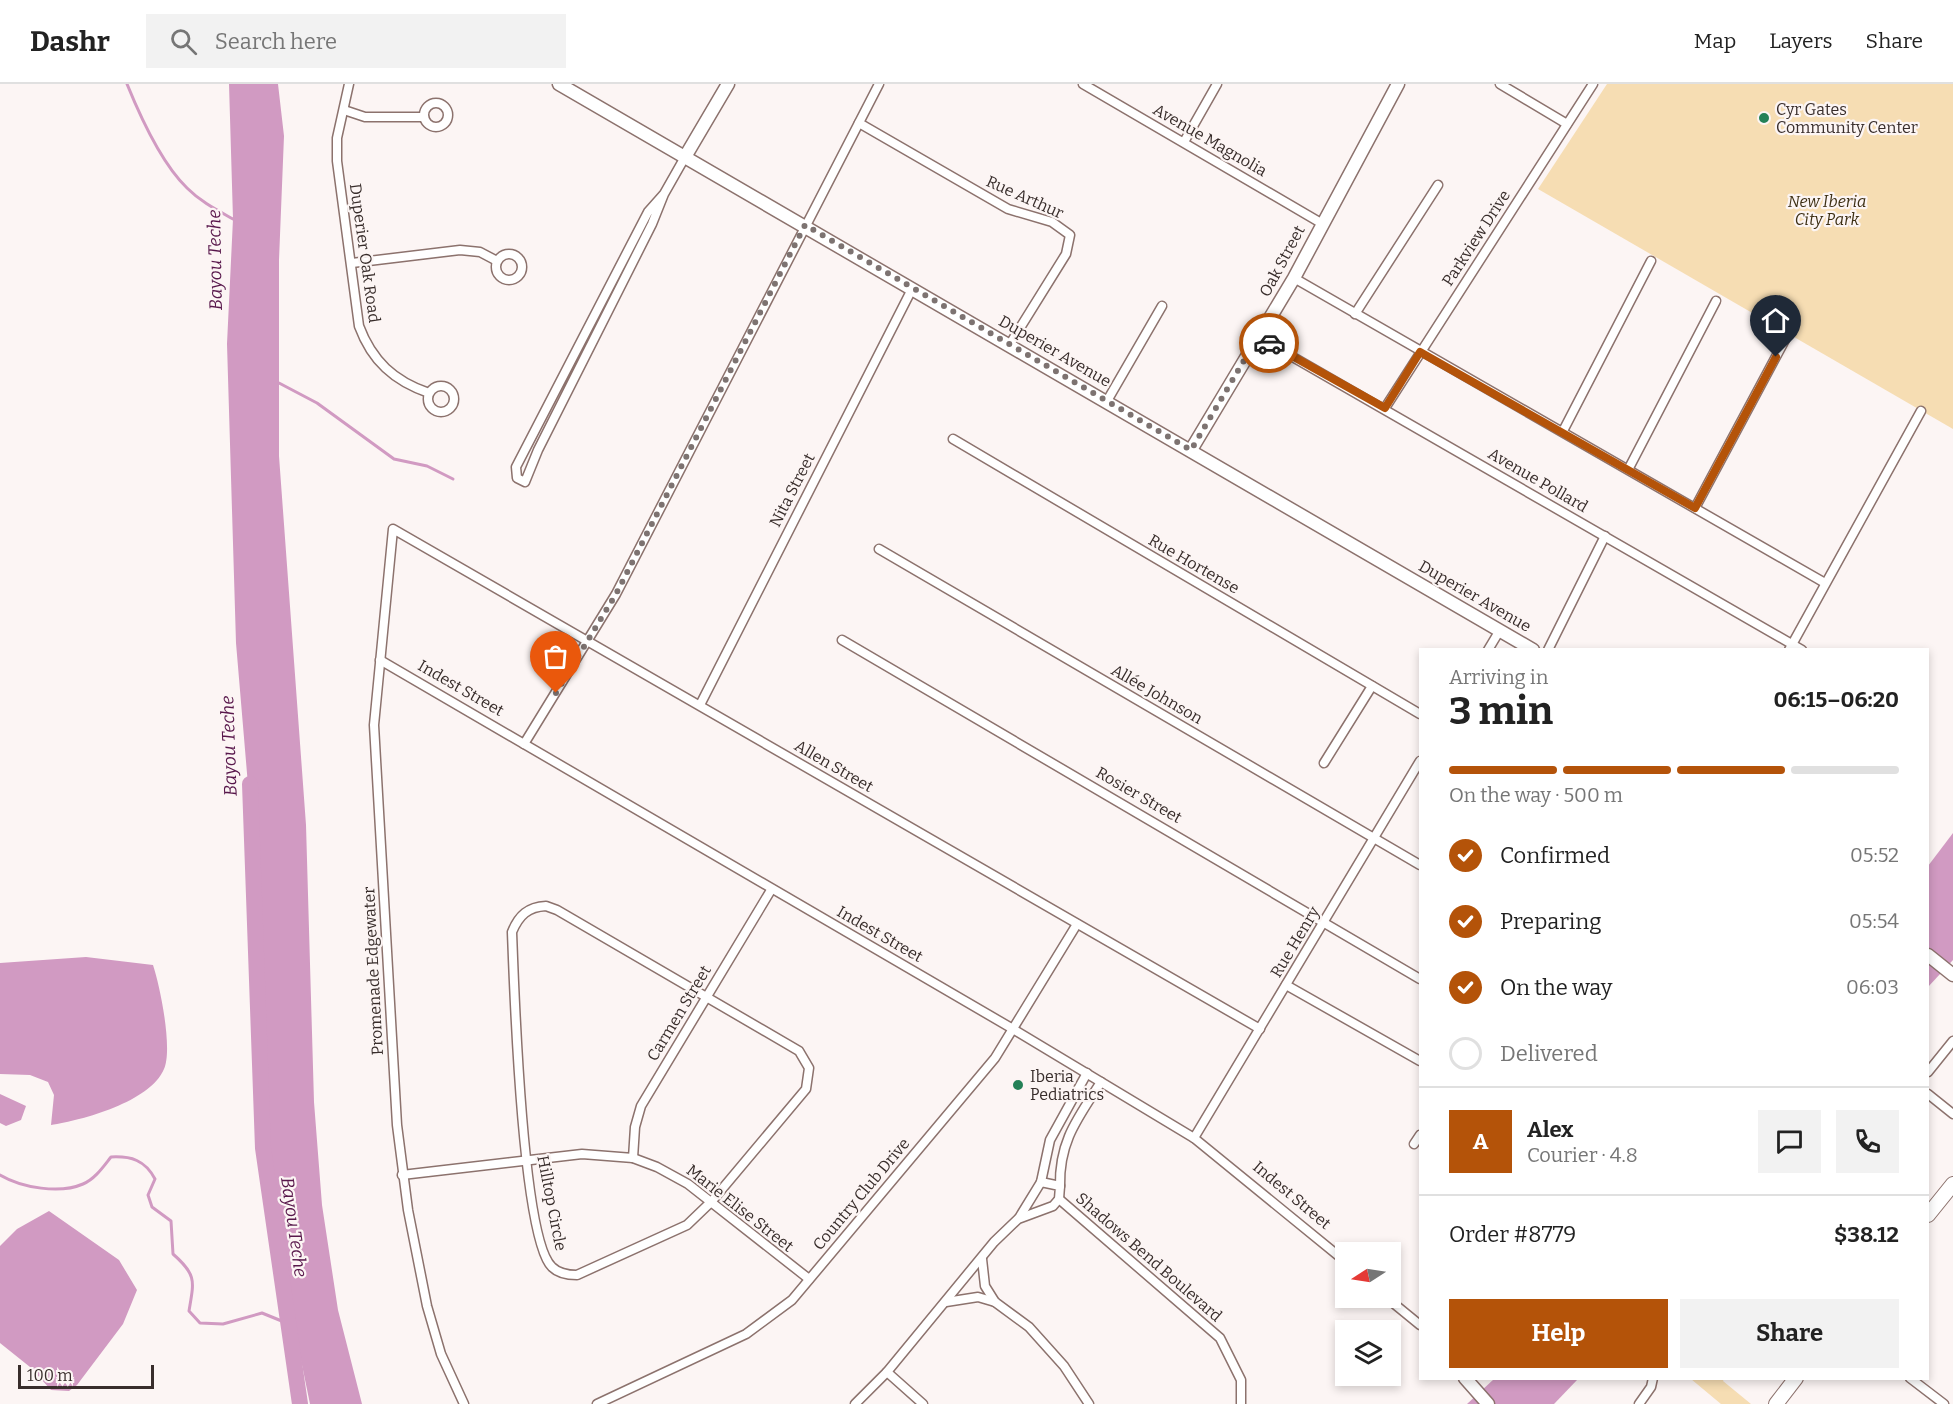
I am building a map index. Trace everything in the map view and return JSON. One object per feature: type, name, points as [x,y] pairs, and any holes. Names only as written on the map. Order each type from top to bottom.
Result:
[{"type":"main road","name":"Duperier Avenue","points":[[559,84],[1530,648]]},
{"type":"main road","points":[[685,157],[728,84]]},
{"type":"main road","name":"Oak Street","points":[[1191,450],[1294,278],[1321,223],[1398,84]]},
{"type":"main road","points":[[1929,956],[1953,975]]},
{"type":"main road","points":[[1929,1214],[1953,1184]]},
{"type":"main road","points":[[1467,1380],[1488,1404]]},
{"type":"main road","points":[[1776,1404],[1794,1380]]},
{"type":"street","name":"Duperier Oak Road","points":[[349,84],[337,138],[359,326],[367,347],[380,365],[398,379],[429,393]]},
{"type":"street","points":[[524,744],[622,584],[879,84]]},
{"type":"street","name":"Avenue Magnolia","points":[[1083,84],[1321,223]]},
{"type":"street","points":[[1184,142],[1217,84]]},
{"type":"street","points":[[1500,84],[1567,124]]},
{"type":"street","name":"Parkview Drive","points":[[1385,408],[1593,84]]},
{"type":"street","points":[[344,110],[365,117],[424,117]]},
{"type":"street","name":"Rue Arthur","points":[[859,123],[1008,209],[1052,222],[1070,235],[1066,254],[1010,344]]},
{"type":"street","points":[[544,428],[516,467],[517,478],[525,482],[544,428],[640,238],[648,212],[664,194],[685,157]]},
{"type":"street","points":[[1355,314],[1438,185]]},
{"type":"street","points":[[352,263],[460,250],[480,252],[497,261]]},
{"type":"street","points":[[1563,431],[1651,261]]},
{"type":"street","points":[[1294,278],[1420,352],[1629,468],[1825,583]]},
{"type":"street","name":"Nita Street","points":[[700,705],[912,289]]},
{"type":"street","points":[[1629,468],[1716,301]]},
{"type":"street","points":[[1107,401],[1162,306]]},
{"type":"street","name":"Avenue Pollard","points":[[1258,337],[1605,536],[1790,647]]},
{"type":"street","points":[[1695,508],[1786,338]]},
{"type":"street","points":[[1790,647],[1921,411]]},
{"type":"street","name":"Rue Hortense","points":[[953,440],[1419,713]]},
{"type":"street","name":"Allen Street","points":[[393,529],[1260,1029]]},
{"type":"street","name":"Promenade Edgewater","points":[[393,529],[374,725],[402,1175],[427,1306],[441,1354],[464,1404]]},
{"type":"street","points":[[1549,648],[1605,536]]},
{"type":"street","name":"Allée Johnson","points":[[879,549],[1419,864]]},
{"type":"street","points":[[1489,648],[1500,630]]},
{"type":"street","name":"Rosier Street","points":[[842,640],[1419,978]]},
{"type":"street","name":"Indest Street","points":[[380,660],[1013,1029],[1194,1138],[1335,1253]]},
{"type":"street","points":[[1324,763],[1372,686]]},
{"type":"street","name":"Rue Henry","points":[[1194,1138],[1419,763]]},
{"type":"street","name":"Carmen Street","points":[[633,1158],[635,1127],[641,1106],[771,890]]},
{"type":"street","name":"Hilltop Circle","points":[[535,907],[557,910],[799,1051],[809,1068],[806,1089],[712,1202],[687,1225],[588,1272],[565,1275],[551,1266],[543,1252],[527,1160],[512,932],[524,912],[535,907]]},
{"type":"street","name":"Country Club Drive","points":[[597,1404],[746,1334],[783,1308],[995,1058],[1077,924]]},
{"type":"street","points":[[1286,985],[1419,1061]]},
{"type":"street","points":[[1929,1071],[1953,1041]]},
{"type":"street","points":[[855,1404],[887,1372],[994,1242],[1018,1220],[1030,1203],[1041,1182],[1050,1140],[1087,1073]]},
{"type":"street","points":[[1018,1220],[1053,1206],[1059,1199],[1059,1161],[1066,1140],[1101,1082]]},
{"type":"street","points":[[1929,1095],[1953,1114]]},
{"type":"street","points":[[1414,1144],[1419,1137]]},
{"type":"street","name":"Marie Elise Street","points":[[402,1175],[582,1154],[633,1158],[657,1167],[688,1184],[809,1279]]},
{"type":"street","points":[[1041,1182],[1060,1186]]},
{"type":"street","name":"Shadows Bend Boulevard","points":[[1059,1199],[1220,1338],[1241,1380],[1241,1404]]},
{"type":"street","points":[[982,1259],[986,1286],[995,1302]]},
{"type":"street","points":[[946,1302],[978,1297],[995,1302],[1029,1327],[1064,1366],[1089,1404]]},
{"type":"street","points":[[1399,1308],[1419,1324]]},
{"type":"street","points":[[887,1372],[923,1404]]},
{"type":"street","points":[[1639,1404],[1651,1387],[1653,1380]]},
{"type":"street","points":[[1913,1380],[1944,1404]]},
{"type":"green space","name":"New Iberia City Park","points":[[1607,84],[1953,84],[1953,429],[1538,189]]},
{"type":"green space","points":[[1692,1380],[1724,1380],[1751,1404],[1721,1404]]},
{"type":"water","points":[[229,84],[278,84],[284,136],[279,260],[279,456],[306,825],[314,1102],[322,1205],[338,1310],[362,1404],[310,1404],[294,1326],[268,1157],[261,939],[236,643],[227,344],[233,219]]},
{"type":"water","points":[[1953,833],[1953,960],[1929,986],[1929,865]]},
{"type":"water","points":[[86,957],[153,965],[164,1017],[166,1060],[164,1069],[156,1081],[131,1100],[97,1114],[51,1125],[54,1095],[48,1082],[30,1075],[0,1074],[0,963]]},
{"type":"water","points":[[0,1094],[26,1106],[21,1120],[6,1126],[0,1123]]},
{"type":"water","points":[[49,1211],[119,1260],[137,1290],[123,1324],[77,1385],[69,1391],[51,1390],[30,1367],[0,1343],[0,1246],[17,1229]]},
{"type":"water","points":[[1493,1380],[1577,1380],[1554,1404],[1467,1404]]},
{"type":"waterway","points":[[127,84],[152,139],[178,178],[198,197],[233,219]]},
{"type":"waterway","points":[[279,383],[317,403],[394,459],[427,466],[453,479]]},
{"type":"waterway","name":"Bayou Teche","points":[[250,784],[263,1148],[300,1404]]},
{"type":"waterway","points":[[0,1175],[30,1186],[63,1189],[87,1182],[111,1157],[137,1160],[147,1167],[155,1179],[148,1195],[152,1207],[171,1221],[173,1254],[181,1261],[192,1279],[189,1311],[200,1323],[223,1324],[262,1313],[294,1326]]},
{"type":"way so far","points":[[556,693],[616,594],[805,225],[1191,450],[1258,337],[1269,343]]},
{"type":"place","name":"Cyr Gates Community Center","points":[[1764,118]]},
{"type":"place","name":"Iberia Pediatrics","points":[[1018,1085]]},
{"type":"route","points":[[1269,343],[1385,408],[1420,352],[1629,468],[1695,508],[1776,357]]}]
